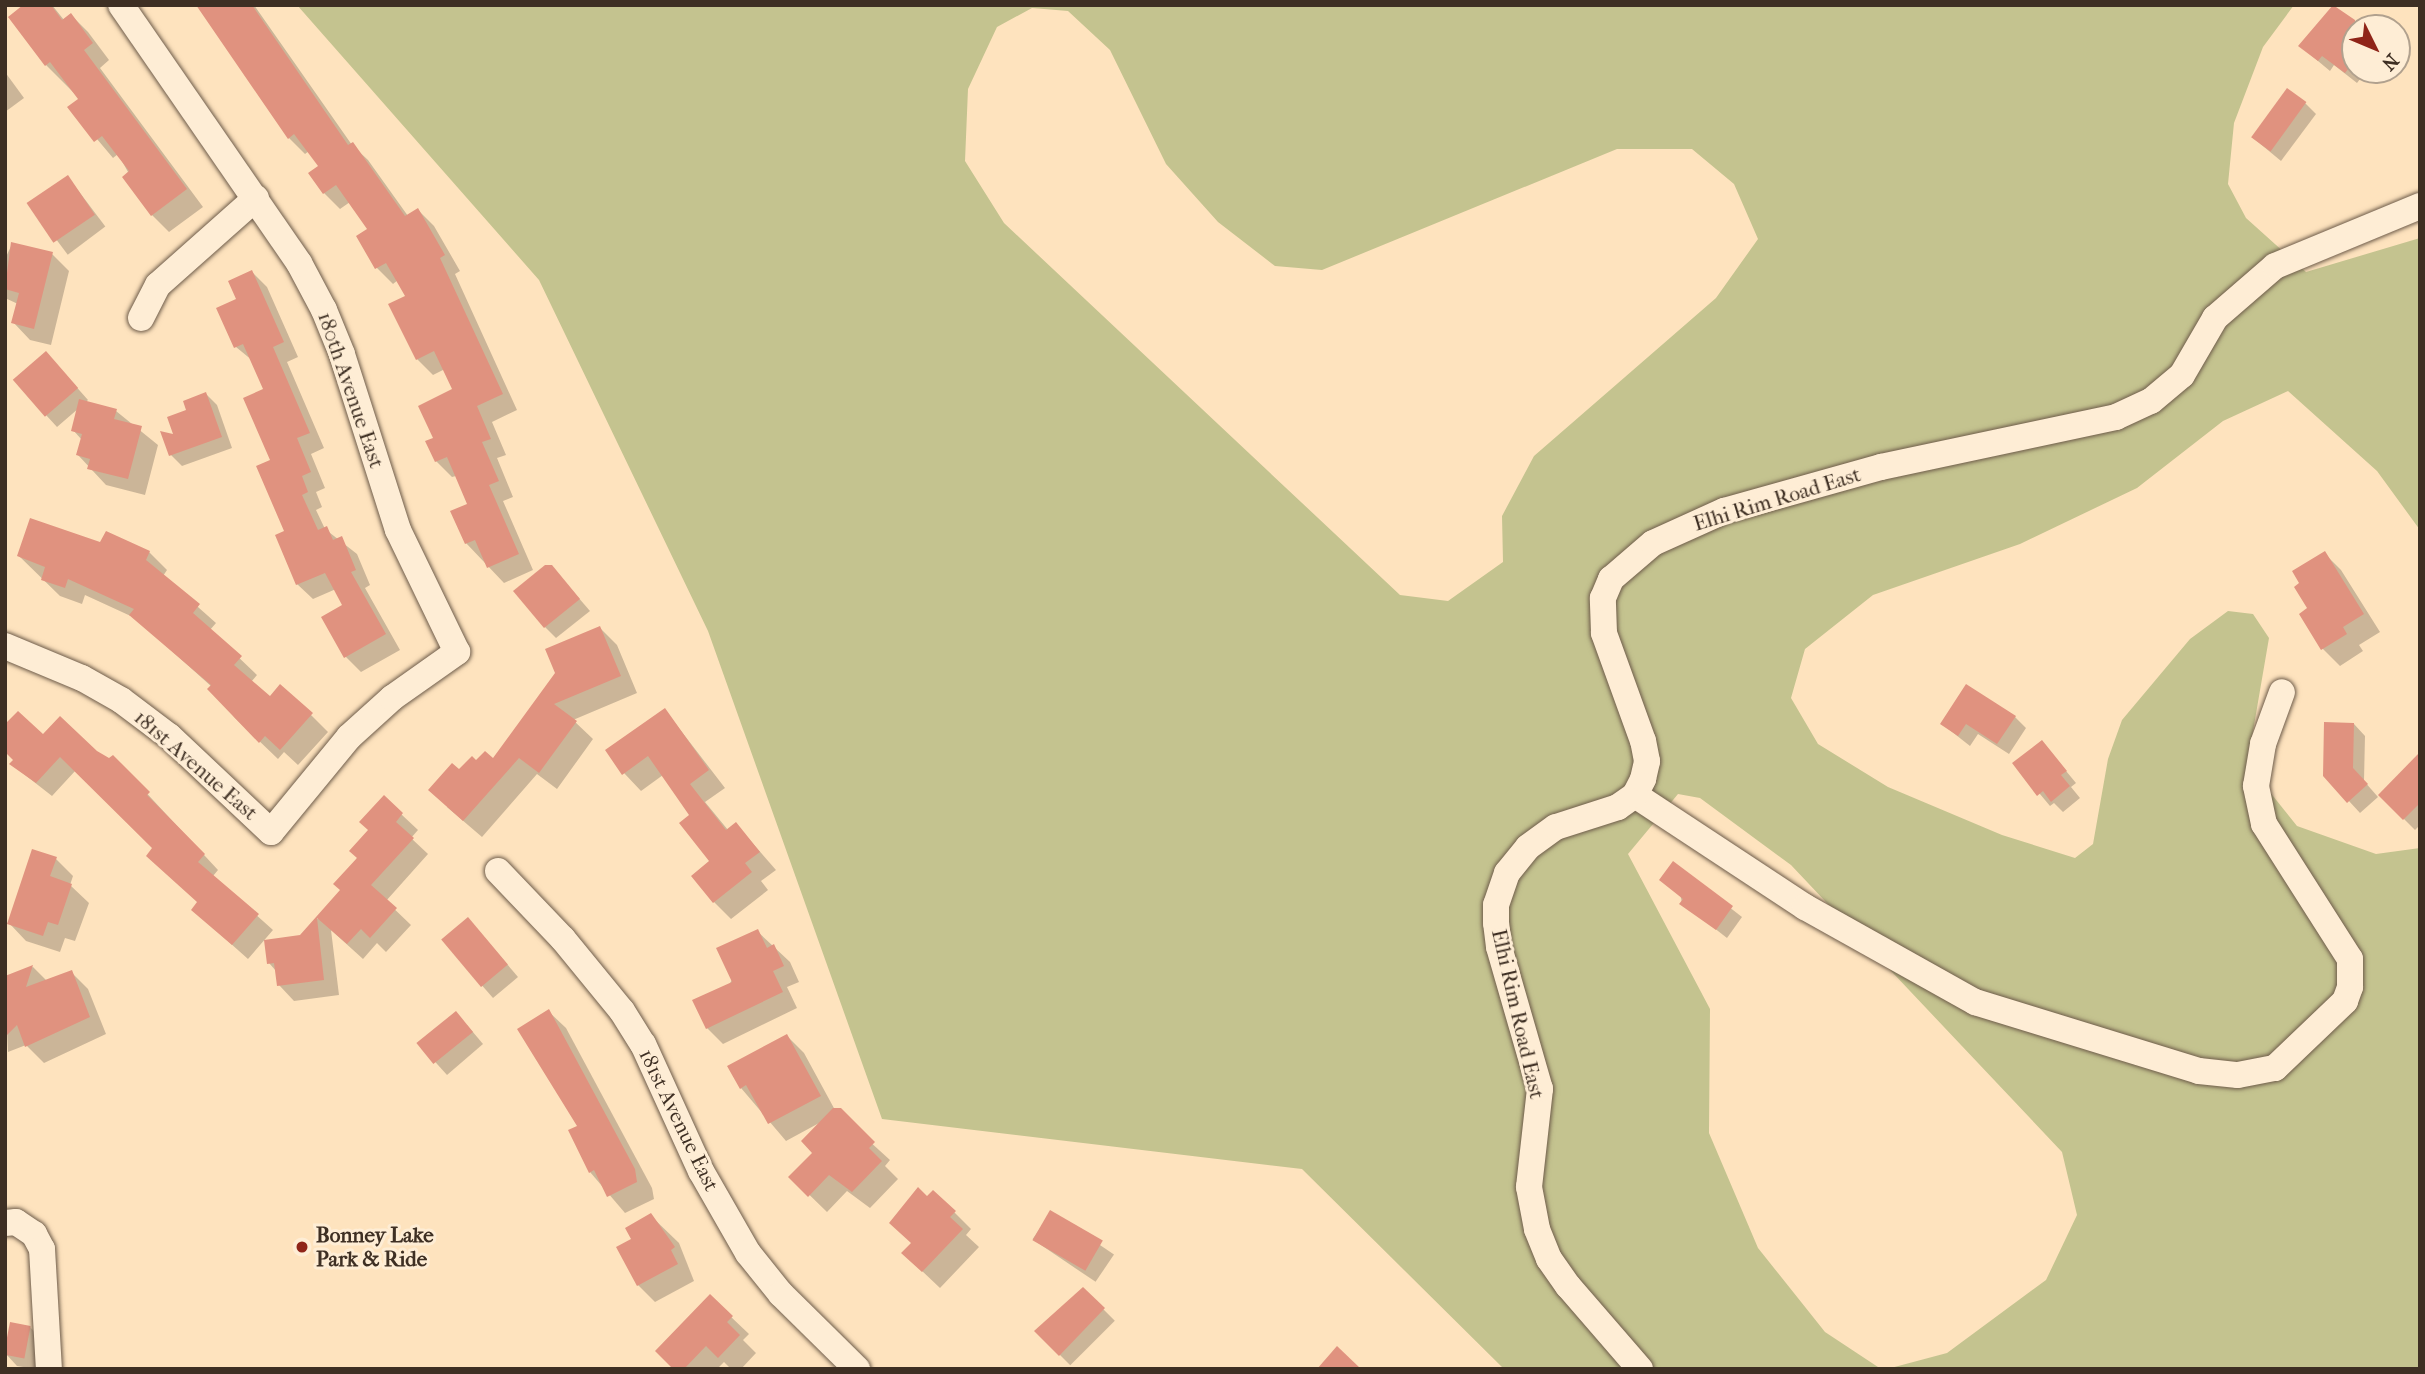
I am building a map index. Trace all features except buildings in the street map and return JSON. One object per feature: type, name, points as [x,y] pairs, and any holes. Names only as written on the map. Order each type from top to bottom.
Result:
[{"type":"street","name":"180th Avenue East","points":[[121,5],[256,198],[324,310],[342,354],[398,530],[457,652],[392,698],[349,737],[271,832]]},
{"type":"street","points":[[141,318],[158,285],[256,198]]},
{"type":"street","name":"Elhi Rim Road East","points":[[1640,1369],[1568,1286],[1549,1259],[1537,1229],[1529,1187],[1540,1089],[1499,947],[1496,905],[1507,873],[1544,834],[1602,815],[1634,795],[1647,761],[1604,633],[1601,612],[1611,579],[1629,561],[1684,528],[1737,508],[1881,467],[2128,411],[2174,384],[2215,318],[2274,266],[2420,206]]},
{"type":"street","name":"181st Avenue East","points":[[5,646],[82,678],[121,701],[169,736],[271,832]]},
{"type":"street","points":[[1634,795],[1805,907],[1975,1002],[2199,1071],[2238,1075],[2275,1068],[2345,1002],[2350,987],[2350,959],[2264,824],[2256,786],[2263,744],[2283,692]]},
{"type":"street","name":"181st Avenue East","points":[[498,871],[563,939],[622,1012],[643,1044],[701,1171],[748,1253],[782,1294],[857,1369]]},
{"type":"street","points":[[5,1223],[16,1222],[34,1234],[42,1250],[49,1369]]},
{"type":"shaded area","points":[[297,5],[2294,5],[2263,47],[2234,123],[2228,184],[2246,218],[2306,272],[2420,238],[2420,530],[2377,471],[2288,391],[2223,421],[2137,488],[2020,544],[1873,595],[1805,649],[1791,698],[1818,744],[1888,787],[2002,835],[2075,858],[2093,844],[2108,759],[2122,720],[2190,639],[2228,611],[2253,614],[2269,638],[2252,737],[2269,791],[2297,826],[2376,854],[2420,848],[2420,1369],[1887,1369],[1947,1353],[2046,1280],[2077,1215],[2062,1152],[1791,865],[1700,798],[1678,794],[1628,854],[1710,1009],[1709,1133],[1758,1248],[1825,1332],[1881,1369],[1504,1369],[1302,1169],[882,1119],[708,631],[539,280]],"holes":[[[1032,8],[1068,11],[1110,50],[1166,164],[1218,222],[1275,266],[1322,270],[1617,149],[1692,149],[1734,184],[1758,239],[1716,298],[1534,456],[1502,516],[1503,562],[1448,601],[1400,595],[1004,223],[965,161],[968,89],[997,27]]]},
{"type":"place","name":"Bonney Lake Park & Ride","points":[[302,1247]]}]
